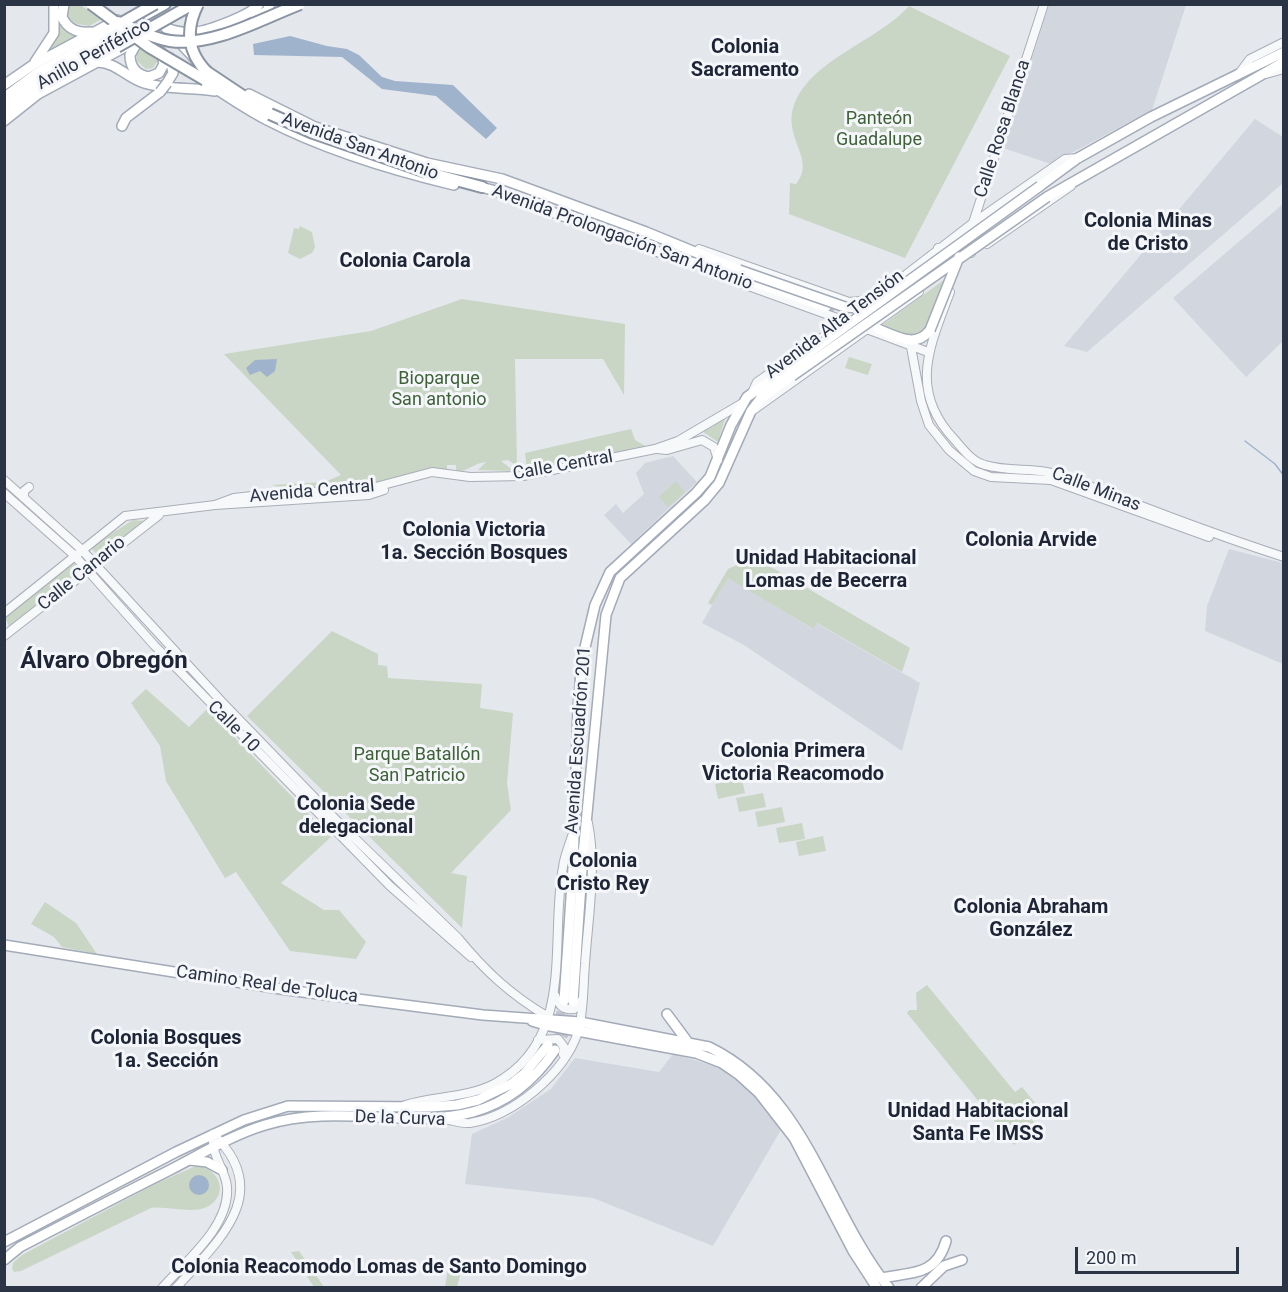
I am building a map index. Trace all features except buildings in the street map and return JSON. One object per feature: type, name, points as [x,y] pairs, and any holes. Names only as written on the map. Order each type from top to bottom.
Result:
[{"type":"highway","points":[[91,4],[113,19],[157,38],[188,41],[225,33],[300,4]]},
{"type":"highway","points":[[139,18],[153,4]]},
{"type":"highway","points":[[4,92],[36,69],[153,4]]},
{"type":"highway","name":"Anillo Periférico","points":[[4,98],[38,73],[165,4]]},
{"type":"highway","name":"Anillo Periférico","points":[[4,112],[43,81],[187,4]]},
{"type":"highway","points":[[4,112],[46,83],[193,4]]},
{"type":"highway","points":[[200,4],[189,31],[195,58],[207,72],[272,115]]},
{"type":"highway","name":"Avenida San Antonio","points":[[113,19],[127,32],[177,64],[272,115],[313,133],[426,172],[482,187]]},
{"type":"main road","points":[[33,65],[52,38],[55,26],[54,4]]},
{"type":"main road","points":[[64,4],[62,17],[68,26],[79,32],[97,31]]},
{"type":"main road","points":[[4,85],[33,65],[145,4]]},
{"type":"main road","points":[[4,120],[38,94],[142,39],[200,4]]},
{"type":"main road","name":"Avenida Prolongación San Antonio","points":[[259,4],[251,12],[198,32],[176,32],[165,27],[201,64],[309,139],[416,176],[461,186],[482,187],[675,258],[703,265],[824,309]]},
{"type":"main road","points":[[260,16],[270,4]]},
{"type":"main road","points":[[201,64],[197,52],[199,40],[260,16],[279,18]]},
{"type":"main road","points":[[142,39],[157,48],[163,56],[163,67],[154,76],[141,76],[134,70],[130,59],[131,49],[142,39]]},
{"type":"main road","name":"Avenida Prolongación San Antonio","points":[[157,48],[220,91],[272,115],[417,160],[502,179],[672,242]]},
{"type":"main road","name":"Avenida Alta Tensión","points":[[751,411],[761,398],[790,372],[873,302],[1077,158],[1151,117],[1284,52]]},
{"type":"main road","points":[[122,126],[126,118],[160,92],[167,83],[174,70],[166,55]]},
{"type":"main road","points":[[98,62],[111,64],[133,78],[153,85],[220,91]]},
{"type":"main road","name":"Avenida Alta Tensión","points":[[752,393],[790,372],[1047,197],[1284,62]]},
{"type":"main road","points":[[672,242],[739,270],[845,307],[858,308],[873,302]]},
{"type":"main road","points":[[873,329],[911,341],[922,338],[930,330],[959,256]]},
{"type":"main road","name":"Avenida Escuadrón 201","points":[[573,1001],[572,835],[578,708],[586,638],[606,578],[710,477],[741,404],[752,393]]},
{"type":"main road","name":"Avenida Escuadrón 201","points":[[573,1001],[606,615],[620,578],[705,500],[719,483],[751,411]]},
{"type":"main road","points":[[627,557],[635,564]]},
{"type":"main road","name":"Camino Real de Toluca","points":[[4,945],[287,990],[546,1021],[687,1041],[727,1056],[751,1079],[794,1138],[870,1270],[877,1287]]},
{"type":"main road","points":[[667,1014],[687,1041]]},
{"type":"main road","name":"Camino Real de Toluca","points":[[579,1026],[706,1056],[751,1079]]},
{"type":"main road","points":[[400,1106],[457,1105],[498,1092],[524,1074],[552,1047],[542,1069],[524,1088],[497,1105],[463,1115],[436,1118]]},
{"type":"main road","name":"De la Curva","points":[[4,1242],[244,1120],[288,1106],[400,1106]]},
{"type":"main road","name":"De la Curva","points":[[4,1260],[20,1247],[218,1145],[266,1125],[293,1119],[436,1118]]},
{"type":"main road","points":[[190,1160],[207,1162],[222,1170]]},
{"type":"main road","points":[[881,1278],[934,1265],[942,1256],[946,1241]]},
{"type":"main road","points":[[921,1287],[944,1266],[963,1260]]},
{"type":"main road","name":"Camino Real de Toluca","points":[[870,1270],[889,1287]]},
{"type":"street","name":"Calle Rosa Blanca","points":[[971,255],[973,223],[1044,4]]},
{"type":"street","name":"Avenida Alta Tensión","points":[[1238,76],[1250,59],[1284,42]]},
{"type":"street","name":"Avenida Alta Tensión","points":[[1262,75],[1284,69]]},
{"type":"street","name":"Avenida Alta Tensión","points":[[752,393],[757,382],[873,302],[896,280],[973,223],[1065,159],[1077,158]]},
{"type":"street","name":"Avenida Alta Tensión","points":[[751,411],[873,329],[928,285],[1064,193],[1077,180]]},
{"type":"street","name":"Avenida Prolongación San Antonio","points":[[672,242],[849,302],[873,302]]},
{"type":"street","points":[[938,249],[950,270]]},
{"type":"street","points":[[913,267],[924,273],[928,285]]},
{"type":"street","name":"Calle Minas","points":[[950,270],[951,289],[927,352],[926,370],[931,401],[938,420],[970,457],[987,466],[1052,471],[1228,540]]},
{"type":"street","points":[[873,329],[868,317],[891,296],[896,280]]},
{"type":"street","points":[[828,295],[830,304],[824,309],[846,321],[873,329],[927,352]]},
{"type":"street","name":"Calle Minas","points":[[911,347],[921,401],[929,425],[964,464],[980,475],[1051,480],[1179,528],[1284,557]]},
{"type":"street","name":"Calle Central","points":[[470,477],[523,476],[655,449],[678,441],[741,404]]},
{"type":"street","name":"Calle Central","points":[[655,449],[667,450],[702,440],[714,447],[718,461]]},
{"type":"street","points":[[995,477],[998,466]]},
{"type":"street","name":"Avenida Central","points":[[125,516],[215,505],[234,498],[261,495],[368,489],[424,472],[470,477]]},
{"type":"street","points":[[4,480],[7,490]]},
{"type":"street","points":[[24,498],[24,491],[29,486]]},
{"type":"street","name":"Calle 10","points":[[7,490],[24,498],[81,549],[161,639],[246,727],[470,954],[519,1000],[546,1021]]},
{"type":"street","name":"Calle 10","points":[[7,490],[74,555],[154,645],[390,886],[470,954]]},
{"type":"street","name":"Calle Canario","points":[[4,636],[160,513]]},
{"type":"street","name":"Calle Canario","points":[[4,613],[125,516]]},
{"type":"street","name":"De la Curva","points":[[400,1106],[430,1098],[463,1094],[494,1084],[520,1062],[538,1040],[555,995],[563,867],[572,835]]},
{"type":"street","points":[[555,995],[561,1006],[567,1010],[574,1009],[573,1001]]},
{"type":"street","name":"De la Curva","points":[[436,1118],[467,1123],[498,1114],[514,1106],[537,1089],[562,1059],[579,1026],[573,1001]]},
{"type":"street","points":[[538,1040],[554,1037],[560,1040],[564,1049],[562,1059]]},
{"type":"street","points":[[162,1287],[208,1236],[218,1219],[227,1193],[218,1145],[213,1134]]},
{"type":"street","points":[[176,1287],[214,1245],[238,1209],[240,1175],[235,1160],[218,1145]]},
{"type":"shaded area","points":[[1049,5],[1186,5],[1152,110],[1051,164],[1003,148]]},
{"type":"shaded area","points":[[1255,119],[1283,137],[1283,183],[1087,352],[1064,346]]},
{"type":"shaded area","points":[[1283,204],[1283,341],[1246,377],[1173,298]]},
{"type":"shaded area","points":[[673,456],[697,482],[631,544],[604,515],[616,504],[623,513],[644,494],[636,473],[645,463]]},
{"type":"shaded area","points":[[1229,549],[1283,563],[1283,664],[1205,631],[1207,606]]},
{"type":"shaded area","points":[[728,577],[812,629],[816,623],[920,683],[902,751],[744,645],[702,623]]},
{"type":"shaded area","points":[[673,1054],[722,1068],[785,1123],[713,1246],[593,1198],[465,1184],[472,1134],[507,1118],[551,1089],[575,1058],[659,1072]]},
{"type":"green space","points":[[69,5],[80,5],[102,19],[89,26],[72,23],[66,15]]},
{"type":"green space","name":"Panteón Guadalupe","points":[[909,6],[1010,56],[905,258],[789,214],[790,183],[796,184],[803,166],[792,128],[792,117],[794,105],[803,89],[830,63],[880,30]]},
{"type":"green space","points":[[58,19],[83,34],[48,51],[56,35]]},
{"type":"green space","points":[[142,46],[160,57],[153,68],[146,69],[137,61],[136,53]]},
{"type":"green space","points":[[300,226],[312,232],[315,247],[312,253],[300,259],[288,253],[294,228],[299,229]]},
{"type":"green space","points":[[945,279],[927,327],[919,336],[907,336],[881,326]]},
{"type":"green space","name":"Bioparque San antonio","points":[[462,299],[625,324],[624,395],[603,359],[515,359],[517,466],[508,460],[501,461],[514,471],[478,470],[486,462],[456,472],[456,465],[447,465],[447,473],[429,471],[413,473],[380,483],[356,487],[296,489],[272,485],[325,482],[341,475],[224,354],[371,331]]},
{"type":"green space","points":[[849,357],[872,364],[868,375],[845,368]]},
{"type":"green space","points":[[725,419],[718,442],[703,432],[703,431]]},
{"type":"green space","points":[[631,429],[635,440],[647,447],[527,470],[525,453]]},
{"type":"green space","points":[[676,481],[685,492],[668,507],[659,497]]},
{"type":"green space","points":[[133,520],[145,521],[100,557],[90,547]]},
{"type":"green space","points":[[747,553],[910,648],[902,672],[817,623],[813,629],[728,578],[712,605],[708,603],[728,569],[741,563]]},
{"type":"green space","points":[[73,562],[83,572],[12,627],[9,626],[5,617]]},
{"type":"green space","name":"Parque Batallón San Patricio","points":[[332,631],[378,654],[378,665],[387,666],[388,678],[482,684],[480,708],[513,713],[507,783],[511,810],[451,873],[467,876],[462,928],[247,716]]},
{"type":"green space","points":[[146,689],[189,727],[207,709],[331,837],[281,883],[324,910],[339,910],[366,942],[356,959],[290,951],[236,872],[225,878],[166,781],[160,746],[131,703]]},
{"type":"green space","points":[[742,779],[745,793],[718,799],[715,784]]},
{"type":"green space","points":[[763,793],[766,807],[739,812],[736,798]]},
{"type":"green space","points":[[782,807],[785,822],[758,827],[755,812]]},
{"type":"green space","points":[[802,823],[805,839],[779,843],[776,828]]},
{"type":"green space","points":[[823,836],[826,851],[799,856],[796,842]]},
{"type":"green space","points":[[45,902],[76,923],[97,954],[62,947],[54,937],[31,924]]},
{"type":"green space","points":[[927,985],[1015,1092],[1022,1087],[1041,1110],[1031,1118],[1037,1126],[1014,1145],[907,1013],[909,1010],[917,1010],[916,993]]},
{"type":"green space","points":[[196,1166],[209,1170],[218,1179],[220,1185],[218,1197],[207,1207],[192,1210],[151,1208],[21,1271],[14,1272],[13,1263],[22,1255],[157,1183]]},
{"type":"green space","points":[[299,1251],[324,1287],[314,1287],[291,1252]]},
{"type":"green space","points":[[450,1257],[460,1276],[457,1287],[445,1287]]},
{"type":"water","points":[[290,36],[347,49],[359,55],[382,77],[395,81],[453,85],[497,128],[486,139],[436,96],[382,89],[342,57],[254,55],[253,44]]},
{"type":"water","points":[[277,359],[275,371],[267,377],[260,371],[250,375],[246,368],[255,360]]},
{"type":"water","points":[[199,1175],[206,1178],[209,1185],[206,1192],[199,1195],[192,1192],[189,1185],[192,1178]]},
{"type":"waterway","points":[[1245,441],[1275,464],[1284,476]]},
{"type":"tunnel","points":[[826,307],[857,320]]},
{"type":"tunnel","points":[[548,1045],[556,1032],[564,1001]]},
{"type":"tunnel","points":[[556,1048],[567,1029],[573,1002]]},
{"type":"district","name":"Colonia Sacramento","points":[[745,60]]},
{"type":"district","name":"Colonia Minas de Cristo","points":[[1148,234]]},
{"type":"district","name":"Colonia Carola","points":[[405,262]]},
{"type":"district","name":"Colonia Arvide","points":[[1031,541]]},
{"type":"district","name":"Colonia Victoria 1a. Sección Bosques","points":[[474,542]]},
{"type":"district","name":"Unidad Habitacional Lomas de Becerra","points":[[826,570]]},
{"type":"district","name":"Álvaro Obregón","points":[[104,662]]},
{"type":"district","name":"Colonia Primera Victoria Reacomodo","points":[[793,764]]},
{"type":"district","name":"Colonia Sede delegacional","points":[[356,816]]},
{"type":"district","name":"Colonia Cristo Rey","points":[[603,874]]},
{"type":"district","name":"Colonia Abraham González","points":[[1031,920]]},
{"type":"district","name":"Colonia Bosques 1a. Sección","points":[[166,1050]]},
{"type":"district","name":"Unidad Habitacional Santa Fe IMSS","points":[[978,1124]]},
{"type":"district","name":"Colonia Reacomodo Lomas de Santo Domingo","points":[[379,1268]]}]
